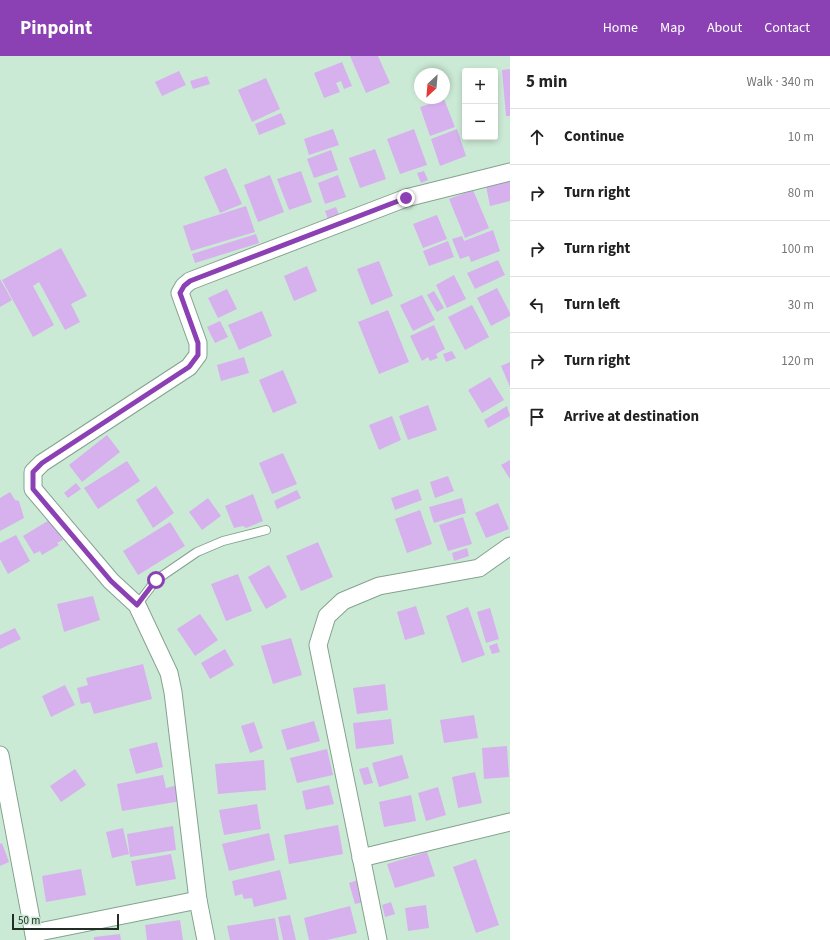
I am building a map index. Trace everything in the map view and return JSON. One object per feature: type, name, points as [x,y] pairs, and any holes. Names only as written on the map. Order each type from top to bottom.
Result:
[{"type":"street","points":[[206,940],[198,900],[173,692],[169,673],[137,605],[111,581],[33,489],[33,472],[42,463],[189,367],[198,355],[198,343],[180,293],[184,286],[190,281],[406,198],[510,172]]},
{"type":"street","points":[[378,940],[318,645],[326,616],[343,601],[379,586],[480,568],[510,546]]},
{"type":"street","points":[[0,755],[35,938],[198,900]]},
{"type":"street","points":[[361,858],[510,822]]},
{"type":"lane","points":[[137,605],[156,580],[197,552],[223,541],[266,530]]},
{"type":"building","points":[[350,56],[378,56],[390,83],[366,93]]},
{"type":"building","points":[[342,62],[352,86],[344,89],[341,81],[336,83],[340,92],[324,98],[314,73]]},
{"type":"building","points":[[510,69],[510,116],[506,116],[502,70]]},
{"type":"building","points":[[179,71],[186,85],[162,96],[155,82]]},
{"type":"building","points":[[207,76],[210,84],[193,89],[190,81]]},
{"type":"building","points":[[266,78],[280,109],[252,122],[238,90]]},
{"type":"building","points":[[429,104],[446,104],[455,127],[430,136],[420,107]]},
{"type":"building","points":[[281,113],[286,124],[259,135],[255,124]]},
{"type":"building","points":[[333,129],[339,145],[309,155],[304,139]]},
{"type":"building","points":[[414,129],[427,165],[400,174],[387,139]]},
{"type":"building","points":[[457,129],[466,156],[440,166],[431,139]]},
{"type":"building","points":[[375,149],[386,179],[360,188],[349,158]]},
{"type":"building","points":[[331,150],[338,170],[314,178],[307,159]]},
{"type":"building","points":[[226,168],[242,204],[220,213],[204,177]]},
{"type":"building","points":[[301,171],[312,202],[289,210],[277,179]]},
{"type":"building","points":[[424,171],[428,180],[421,183],[417,173]]},
{"type":"building","points":[[270,175],[284,212],[258,222],[244,185]]},
{"type":"building","points":[[338,175],[346,197],[325,204],[318,183]]},
{"type":"building","points":[[510,175],[510,201],[490,206],[485,181]]},
{"type":"building","points":[[473,190],[489,228],[465,238],[449,199]]},
{"type":"building","points":[[246,206],[255,232],[191,251],[183,226]]},
{"type":"building","points":[[336,207],[339,215],[328,219],[325,211]]},
{"type":"building","points":[[437,215],[447,239],[423,248],[413,224]]},
{"type":"building","points":[[493,230],[500,251],[471,262],[469,256],[460,259],[452,239],[462,236],[464,241]]},
{"type":"building","points":[[256,234],[259,243],[195,263],[192,254]]},
{"type":"building","points":[[448,241],[454,257],[429,266],[423,251]]},
{"type":"building","points":[[61,248],[87,296],[71,304],[80,322],[65,330],[39,282],[33,286],[54,325],[33,337],[2,280]]},
{"type":"building","points":[[498,260],[505,275],[475,289],[467,273]]},
{"type":"building","points":[[379,261],[393,296],[371,305],[357,269]]},
{"type":"building","points":[[307,266],[317,291],[294,301],[284,276]]},
{"type":"building","points":[[454,275],[466,299],[447,308],[436,285]]},
{"type":"building","points":[[0,279],[12,300],[0,307]]},
{"type":"building","points":[[497,288],[510,313],[510,316],[491,326],[477,298]]},
{"type":"building","points":[[227,289],[237,309],[218,318],[208,298]]},
{"type":"building","points":[[434,291],[444,308],[437,312],[427,295]]},
{"type":"building","points":[[422,295],[435,320],[413,331],[400,305]]},
{"type":"building","points":[[472,305],[489,337],[465,350],[448,317]]},
{"type":"building","points":[[388,310],[409,362],[379,374],[358,322]]},
{"type":"building","points":[[262,311],[272,336],[239,350],[228,325]]},
{"type":"building","points":[[220,321],[228,337],[215,343],[207,327]]},
{"type":"building","points":[[434,325],[445,349],[436,354],[438,358],[430,361],[428,357],[422,361],[410,336]]},
{"type":"building","points":[[452,351],[456,358],[446,362],[443,354]]},
{"type":"building","points":[[244,357],[249,373],[221,381],[217,365]]},
{"type":"building","points":[[510,362],[510,387],[501,366]]},
{"type":"building","points":[[283,370],[297,403],[273,413],[259,380]]},
{"type":"building","points":[[490,377],[504,400],[482,413],[468,390]]},
{"type":"building","points":[[428,405],[437,430],[408,440],[399,416]]},
{"type":"building","points":[[507,406],[510,416],[488,428],[484,420]]},
{"type":"building","points":[[392,416],[401,440],[379,450],[369,425]]},
{"type":"building","points":[[107,435],[120,452],[82,482],[69,465]]},
{"type":"building","points":[[283,453],[297,484],[272,494],[259,463]]},
{"type":"building","points":[[510,460],[510,479],[501,465]]},
{"type":"building","points":[[127,461],[140,481],[98,509],[84,488]]},
{"type":"building","points":[[448,476],[454,491],[435,498],[430,482]]},
{"type":"building","points":[[76,483],[81,489],[68,498],[64,493]]},
{"type":"building","points":[[156,486],[174,513],[153,528],[136,500]]},
{"type":"building","points":[[418,489],[422,500],[395,510],[391,498]]},
{"type":"building","points":[[297,490],[301,498],[277,509],[274,501]]},
{"type":"building","points":[[10,492],[15,500],[19,501],[24,518],[0,531],[0,498]]},
{"type":"building","points":[[253,494],[263,521],[246,528],[243,526],[234,528],[225,506]]},
{"type":"building","points":[[208,498],[221,516],[202,530],[189,512]]},
{"type":"building","points":[[462,498],[466,513],[434,523],[429,507]]},
{"type":"building","points":[[498,503],[509,529],[486,538],[475,513]]},
{"type":"building","points":[[420,510],[432,544],[407,553],[395,519]]},
{"type":"building","points":[[463,517],[472,544],[448,551],[439,525]]},
{"type":"building","points":[[51,519],[63,540],[57,543],[59,545],[42,555],[40,551],[34,554],[23,536]]},
{"type":"building","points":[[170,522],[185,546],[138,575],[123,551]]},
{"type":"building","points":[[16,535],[30,561],[8,574],[0,559],[0,543]]},
{"type":"building","points":[[318,542],[333,577],[301,591],[286,556]]},
{"type":"building","points":[[467,548],[469,556],[454,561],[452,553]]},
{"type":"building","points":[[269,565],[287,597],[266,609],[248,577]]},
{"type":"building","points":[[238,574],[252,611],[226,621],[211,584]]},
{"type":"building","points":[[93,596],[100,620],[64,632],[57,604]]},
{"type":"building","points":[[416,606],[425,634],[405,640],[397,612]]},
{"type":"building","points":[[468,607],[485,655],[462,663],[446,616]]},
{"type":"building","points":[[490,608],[499,639],[486,643],[477,612]]},
{"type":"building","points":[[200,614],[218,640],[195,656],[177,629]]},
{"type":"building","points":[[15,628],[21,639],[0,649],[0,635]]},
{"type":"building","points":[[291,638],[302,675],[273,684],[261,646]]},
{"type":"building","points":[[497,643],[500,652],[492,654],[489,646]]},
{"type":"building","points":[[225,649],[234,665],[210,679],[201,663]]},
{"type":"building","points":[[143,664],[152,699],[94,714],[90,702],[81,704],[77,688],[88,685],[86,678]]},
{"type":"building","points":[[385,684],[388,710],[357,714],[353,688]]},
{"type":"building","points":[[65,685],[75,705],[51,717],[42,696]]},
{"type":"building","points":[[474,715],[478,738],[444,743],[440,720]]},
{"type":"building","points":[[391,719],[394,744],[356,749],[353,723]]},
{"type":"building","points":[[314,721],[320,741],[287,750],[281,730]]},
{"type":"building","points":[[254,722],[263,748],[250,753],[241,726]]},
{"type":"building","points":[[157,742],[163,767],[136,774],[129,749]]},
{"type":"building","points":[[507,746],[509,777],[484,779],[482,748]]},
{"type":"building","points":[[327,749],[333,775],[297,783],[290,758]]},
{"type":"building","points":[[402,755],[409,778],[379,787],[372,763]]},
{"type":"building","points":[[264,760],[266,790],[218,794],[215,764]]},
{"type":"building","points":[[368,767],[373,783],[364,785],[359,769]]},
{"type":"building","points":[[75,769],[86,785],[61,802],[50,786]]},
{"type":"building","points":[[475,772],[482,803],[458,808],[452,777]]},
{"type":"building","points":[[163,775],[166,788],[178,785],[181,801],[122,811],[117,784]]},
{"type":"building","points":[[329,785],[334,804],[306,810],[302,791]]},
{"type":"building","points":[[438,787],[446,815],[426,821],[418,793]]},
{"type":"building","points":[[411,795],[416,821],[384,827],[379,802]]},
{"type":"building","points":[[257,804],[261,829],[224,835],[219,810]]},
{"type":"building","points":[[338,825],[343,854],[289,864],[284,835]]},
{"type":"building","points":[[173,826],[176,850],[130,857],[127,834]]},
{"type":"building","points":[[123,828],[129,854],[112,858],[106,832]]},
{"type":"building","points":[[269,833],[275,860],[229,871],[222,844]]},
{"type":"building","points":[[2,843],[9,862],[0,866],[0,844]]},
{"type":"building","points":[[427,852],[435,876],[395,888],[387,864]]},
{"type":"building","points":[[171,854],[176,879],[136,886],[131,861]]},
{"type":"building","points":[[476,859],[499,925],[476,933],[453,867]]},
{"type":"building","points":[[81,869],[86,895],[46,902],[42,876]]},
{"type":"building","points":[[280,870],[287,899],[254,907],[252,898],[244,899],[242,894],[235,896],[232,881]]},
{"type":"building","points":[[358,880],[364,902],[355,904],[349,883]]},
{"type":"building","points":[[391,902],[395,914],[385,917],[382,905]]},
{"type":"building","points":[[426,905],[429,928],[408,931],[405,908]]},
{"type":"building","points":[[350,906],[357,933],[327,940],[309,940],[304,918]]},
{"type":"building","points":[[290,915],[296,940],[283,940],[278,917]]},
{"type":"building","points":[[275,918],[279,940],[230,940],[227,926]]},
{"type":"building","points":[[180,920],[183,940],[147,940],[145,925]]},
{"type":"building","points":[[120,934],[121,940],[94,940],[94,937]]},
{"type":"route","points":[[156,580],[137,605],[111,581],[33,489],[33,472],[42,463],[189,367],[198,355],[198,343],[180,293],[184,286],[190,281],[406,198]]}]
